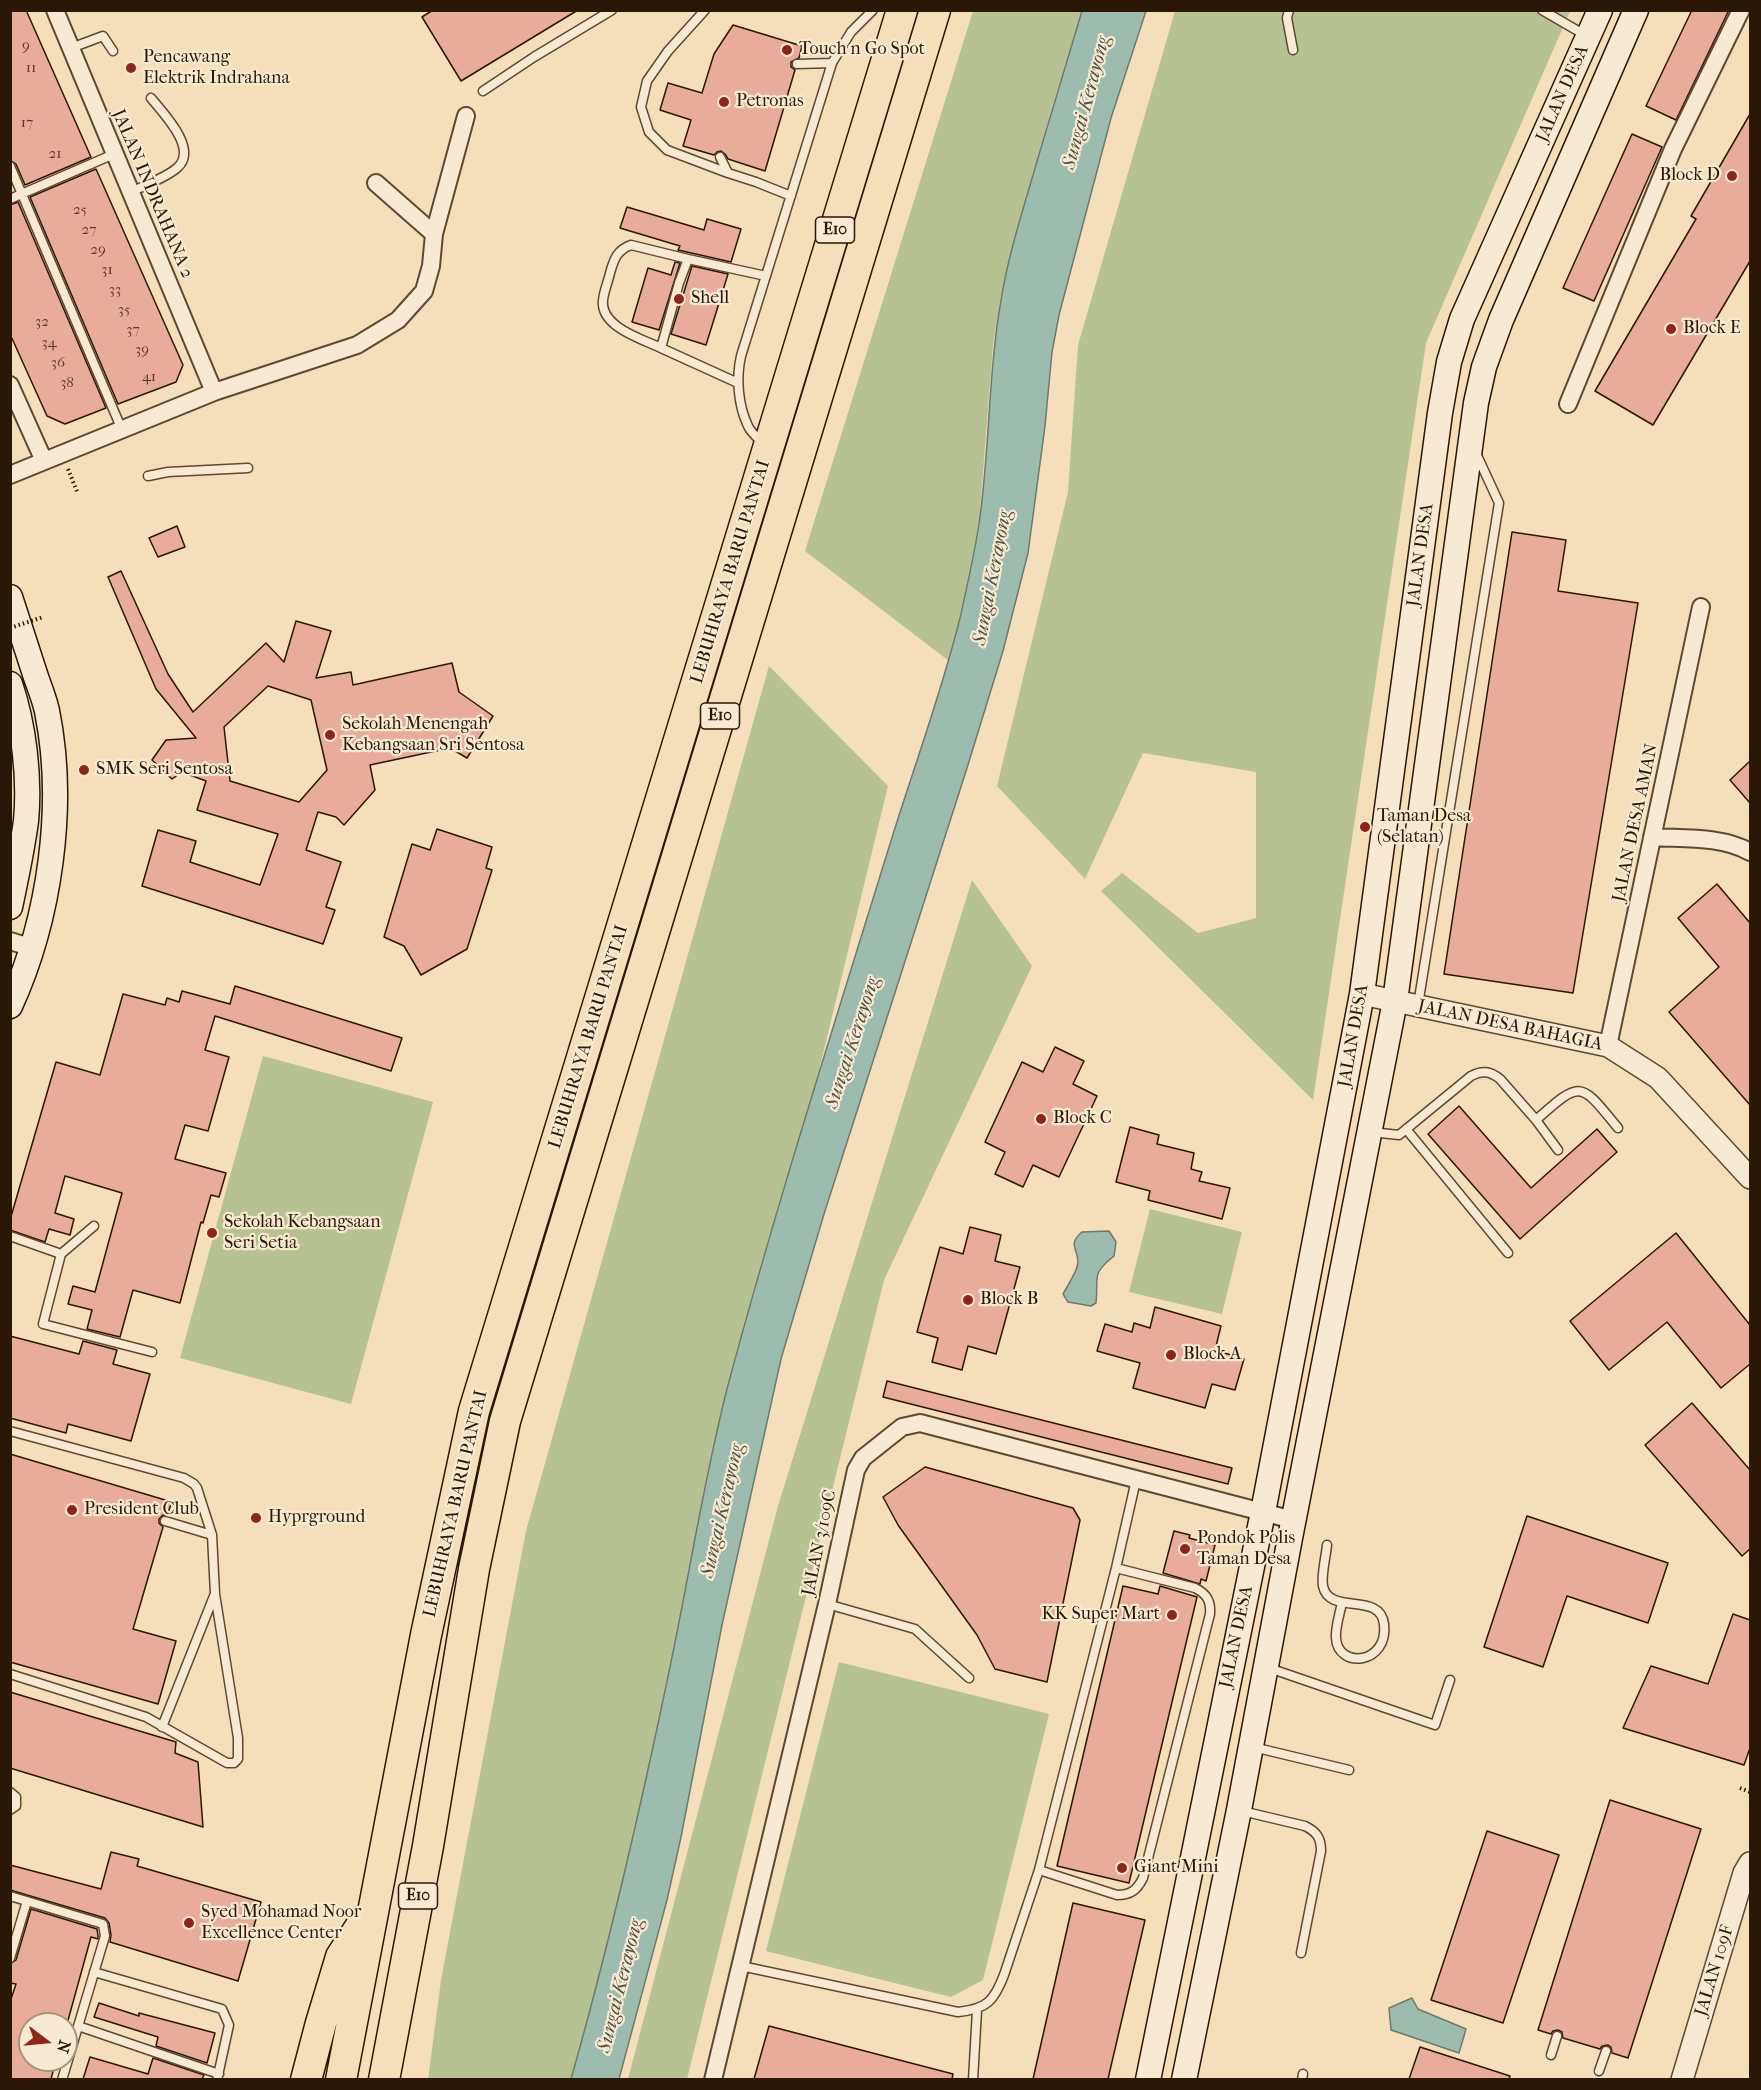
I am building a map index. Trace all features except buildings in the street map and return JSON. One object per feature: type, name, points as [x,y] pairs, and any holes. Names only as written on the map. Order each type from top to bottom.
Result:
[{"type":"highway","name":"LEBUHRAYA BARU PANTAI","points":[[341,2079],[426,1635],[474,1412],[902,10]]},
{"type":"highway","name":"LEBUHRAYA BARU PANTAI","points":[[384,2079],[428,1846],[474,1569],[505,1421],[935,10]]},
{"type":"highway","points":[[306,2079],[341,1958],[373,1907]]},
{"type":"main road","name":"JALAN DESA","points":[[1148,2079],[1263,1512],[1362,994],[1438,425],[1449,362],[1462,319],[1599,10]]},
{"type":"main road","name":"JALAN DESA","points":[[1184,2079],[1239,1810],[1293,1520],[1370,1132],[1407,1003],[1476,403],[1484,367],[1501,320],[1636,10]]},
{"type":"main road","points":[[10,597],[47,710],[53,767],[54,836],[45,900],[22,945],[10,1006]]},
{"type":"main road","points":[[10,684],[17,702],[26,818],[16,846],[10,907]]},
{"type":"street","name":"JALAN INDRAHANA 2","points":[[55,10],[214,392]]},
{"type":"street","points":[[1568,404],[1673,149],[1741,10]]},
{"type":"street","points":[[10,475],[214,392],[357,345],[398,321],[424,291],[431,266],[434,234],[466,116]]},
{"type":"street","points":[[376,183],[434,234]]},
{"type":"street","points":[[10,385],[44,461]]},
{"type":"street","name":"JALAN DESA AMAN","points":[[1608,1046],[1701,608]]},
{"type":"street","points":[[1652,837],[1713,841],[1737,845],[1750,852]]},
{"type":"street","name":"JALAN DESA BAHAGIA","points":[[1362,994],[1608,1046],[1658,1078],[1750,1178]]},
{"type":"street","name":"JALAN 3/109C","points":[[713,2079],[827,1604],[856,1470],[863,1458],[902,1427],[920,1423],[1293,1520]]},
{"type":"street","name":"JALAN 109F","points":[[1682,2079],[1744,1872],[1750,1863]]},
{"type":"lane","points":[[483,91],[612,10]]},
{"type":"lane","points":[[705,10],[668,51],[647,81],[641,107],[649,132],[667,150],[790,196]]},
{"type":"lane","points":[[768,449],[749,428],[738,383],[741,356],[832,63],[851,32],[873,10]]},
{"type":"lane","points":[[1288,10],[1287,18],[1293,50]]},
{"type":"lane","points":[[1542,10],[1588,37]]},
{"type":"lane","points":[[71,48],[103,36],[113,51]]},
{"type":"lane","points":[[797,64],[832,63]]},
{"type":"lane","points":[[131,192],[173,171],[183,159],[183,143],[176,130],[151,98]]},
{"type":"lane","points":[[10,199],[114,154]]},
{"type":"lane","points":[[720,157],[728,173]]},
{"type":"lane","points":[[10,166],[122,430]]},
{"type":"lane","points":[[738,383],[616,327],[606,313],[603,300],[614,260],[618,253],[632,245],[640,245],[688,259],[766,276]]},
{"type":"lane","points":[[661,348],[688,259]]},
{"type":"lane","name":"JALAN DESA","points":[[1407,1003],[1499,503],[1471,443]]},
{"type":"lane","points":[[148,476],[168,472],[248,468]]},
{"type":"lane","points":[[1370,1132],[1399,1135],[1478,1072],[1493,1074],[1500,1079],[1536,1120],[1558,1150]]},
{"type":"lane","points":[[1536,1120],[1564,1095],[1571,1091],[1580,1091],[1588,1093],[1618,1128]]},
{"type":"lane","points":[[1406,1129],[1508,1252]]},
{"type":"lane","points":[[94,1226],[62,1254],[43,1324],[152,1352]]},
{"type":"lane","points":[[10,1236],[62,1254]]},
{"type":"lane","points":[[10,1431],[190,1480],[194,1484],[200,1494],[212,1535],[215,1594],[238,1738],[237,1759],[234,1763],[227,1763],[146,1717],[10,1674]]},
{"type":"lane","points":[[741,1966],[958,2012],[977,2010],[990,2002],[998,1991],[1039,1870],[1116,1568],[1136,1480]]},
{"type":"lane","points":[[165,1521],[212,1535]]},
{"type":"lane","points":[[1327,1545],[1322,1586],[1326,1594],[1333,1600],[1374,1608],[1384,1623],[1382,1638],[1376,1651],[1370,1657],[1353,1658],[1343,1653],[1338,1647],[1336,1633],[1342,1602]]},
{"type":"lane","points":[[1039,1870],[1126,1895],[1139,1887],[1143,1878],[1211,1605],[1203,1592],[1195,1588],[1116,1568]]},
{"type":"lane","points":[[162,1727],[215,1594]]},
{"type":"lane","points":[[827,1604],[915,1629],[969,1678]]},
{"type":"lane","points":[[1266,1667],[1436,1725],[1450,1680]]},
{"type":"lane","points":[[1251,1746],[1349,1770]]},
{"type":"lane","points":[[10,1791],[16,1797],[16,1806],[10,1810]]},
{"type":"lane","points":[[1239,1810],[1305,1826],[1318,1835],[1321,1851],[1301,1953]]},
{"type":"lane","points":[[10,1896],[103,1924],[105,1936],[94,1972],[78,2026],[218,2076],[229,2025],[222,2009],[94,1972]]},
{"type":"lane","points":[[10,1958],[27,1901]]},
{"type":"lane","points":[[973,2079],[977,2010]]},
{"type":"lane","points":[[1551,2055],[1557,2036]]},
{"type":"lane","points":[[1599,2071],[1606,2051]]},
{"type":"path","points":[[68,468],[78,494]]},
{"type":"path","points":[[10,628],[43,617]]},
{"type":"path","points":[[1740,1788],[1750,1792]]},
{"type":"green space","points":[[973,11],[1082,11],[1014,239],[1001,295],[993,345],[979,523],[967,587],[949,661],[805,551]]},
{"type":"green space","points":[[1175,11],[1570,11],[1426,343],[1313,1100],[1101,891],[1122,873],[1198,933],[1256,918],[1256,772],[1143,753],[1085,879],[997,786],[1068,492],[1078,345]]},
{"type":"green space","points":[[769,666],[888,786],[813,1095],[765,1254],[710,1460],[642,1801],[600,1978],[571,2079],[428,2080],[441,1980],[526,1531]]},
{"type":"green space","points":[[972,880],[1032,966],[884,1280],[687,2079],[628,2079],[778,1506]]},
{"type":"green space","points":[[263,1056],[433,1102],[351,1404],[180,1358]]},
{"type":"green space","points":[[1150,1209],[1242,1232],[1222,1314],[1129,1292]]},
{"type":"green space","points":[[839,1662],[1049,1714],[983,1980],[951,1997],[766,1951]]},
{"type":"water","name":"Sungai Kerayong","points":[[1082,11],[1146,11],[1111,118],[1059,315],[1052,352],[1045,426],[1028,553],[1003,651],[824,1214],[781,1359],[722,1625],[667,1900],[619,2079],[571,2079],[637,1819],[727,1389],[806,1116],[936,704],[960,618],[979,524],[994,356],[1004,284],[1019,221]]},
{"type":"water","points":[[1109,1231],[1116,1242],[1114,1256],[1101,1268],[1097,1277],[1096,1303],[1091,1306],[1068,1302],[1063,1294],[1077,1267],[1078,1257],[1074,1245],[1077,1237],[1082,1232]]},
{"type":"water","points":[[1412,1998],[1418,2009],[1466,2029],[1459,2053],[1391,2030],[1389,2008]]},
{"type":"place","name":"Touch n Go Spot","points":[[787,50]]},
{"type":"place","name":"Pencawang Elektrik Indrahana","points":[[131,68]]},
{"type":"place","name":"Petronas","points":[[724,102]]},
{"type":"place","name":"Block D","points":[[1732,176]]},
{"type":"place","name":"Shell","points":[[679,299]]},
{"type":"place","name":"Block E","points":[[1671,329]]},
{"type":"place","name":"Sekolah Menengah Kebangsaan Sri Sentosa","points":[[330,735]]},
{"type":"place","name":"SMK Seri Sentosa","points":[[84,770]]},
{"type":"place","name":"Taman Desa (Selatan)","points":[[1365,827]]},
{"type":"place","name":"Block C","points":[[1041,1119]]},
{"type":"place","name":"Sekolah Kebangsaan Seri Setia","points":[[212,1233]]},
{"type":"place","name":"Block B","points":[[968,1300]]},
{"type":"place","name":"Block A","points":[[1171,1355]]},
{"type":"place","name":"President Club","points":[[72,1510]]},
{"type":"place","name":"Hyprground","points":[[256,1518]]},
{"type":"place","name":"Pondok Polis Taman Desa","points":[[1185,1549]]},
{"type":"place","name":"KK Super Mart","points":[[1172,1615]]},
{"type":"place","name":"Giant Mini","points":[[1122,1868]]},
{"type":"place","name":"Syed Mohamad Noor Excellence Center","points":[[189,1923]]}]
